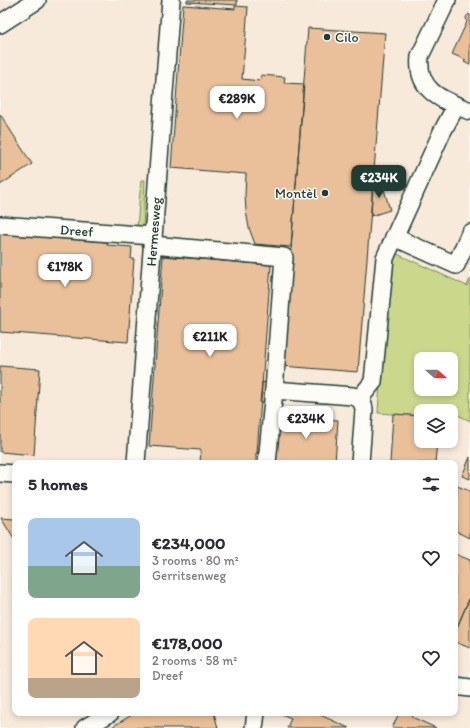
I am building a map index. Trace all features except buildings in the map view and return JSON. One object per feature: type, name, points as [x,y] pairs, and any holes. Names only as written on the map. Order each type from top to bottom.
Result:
[{"type":"street","points":[[0,24],[37,0]]},
{"type":"street","name":"Hermesweg","points":[[136,460],[171,0]]},
{"type":"street","points":[[360,398],[373,382],[385,258],[394,237],[463,109],[442,100],[428,88],[420,74],[420,56],[447,0]]},
{"type":"street","name":"Dreef","points":[[0,225],[153,241],[284,257],[274,390]]},
{"type":"street","points":[[394,237],[456,265],[470,233]]},
{"type":"street","points":[[267,460],[274,390],[353,396],[360,398],[363,403],[364,410],[360,460]]},
{"type":"street","points":[[0,473],[12,474]]},
{"type":"street","points":[[458,686],[470,688]]},
{"type":"street","points":[[86,728],[105,716]]},
{"type":"street","points":[[254,728],[256,716]]},
{"type":"shaded area","points":[[0,0],[470,0],[470,728],[0,728]]},
{"type":"green space","points":[[141,180],[145,180],[143,229],[137,227]]},
{"type":"green space","points":[[393,252],[467,286],[470,279],[470,421],[458,415],[458,404],[414,404],[414,416],[378,413],[382,352]]},
{"type":"place","name":"Cilo","points":[[327,37]]},
{"type":"place","name":"Montèl","points":[[325,193]]}]
